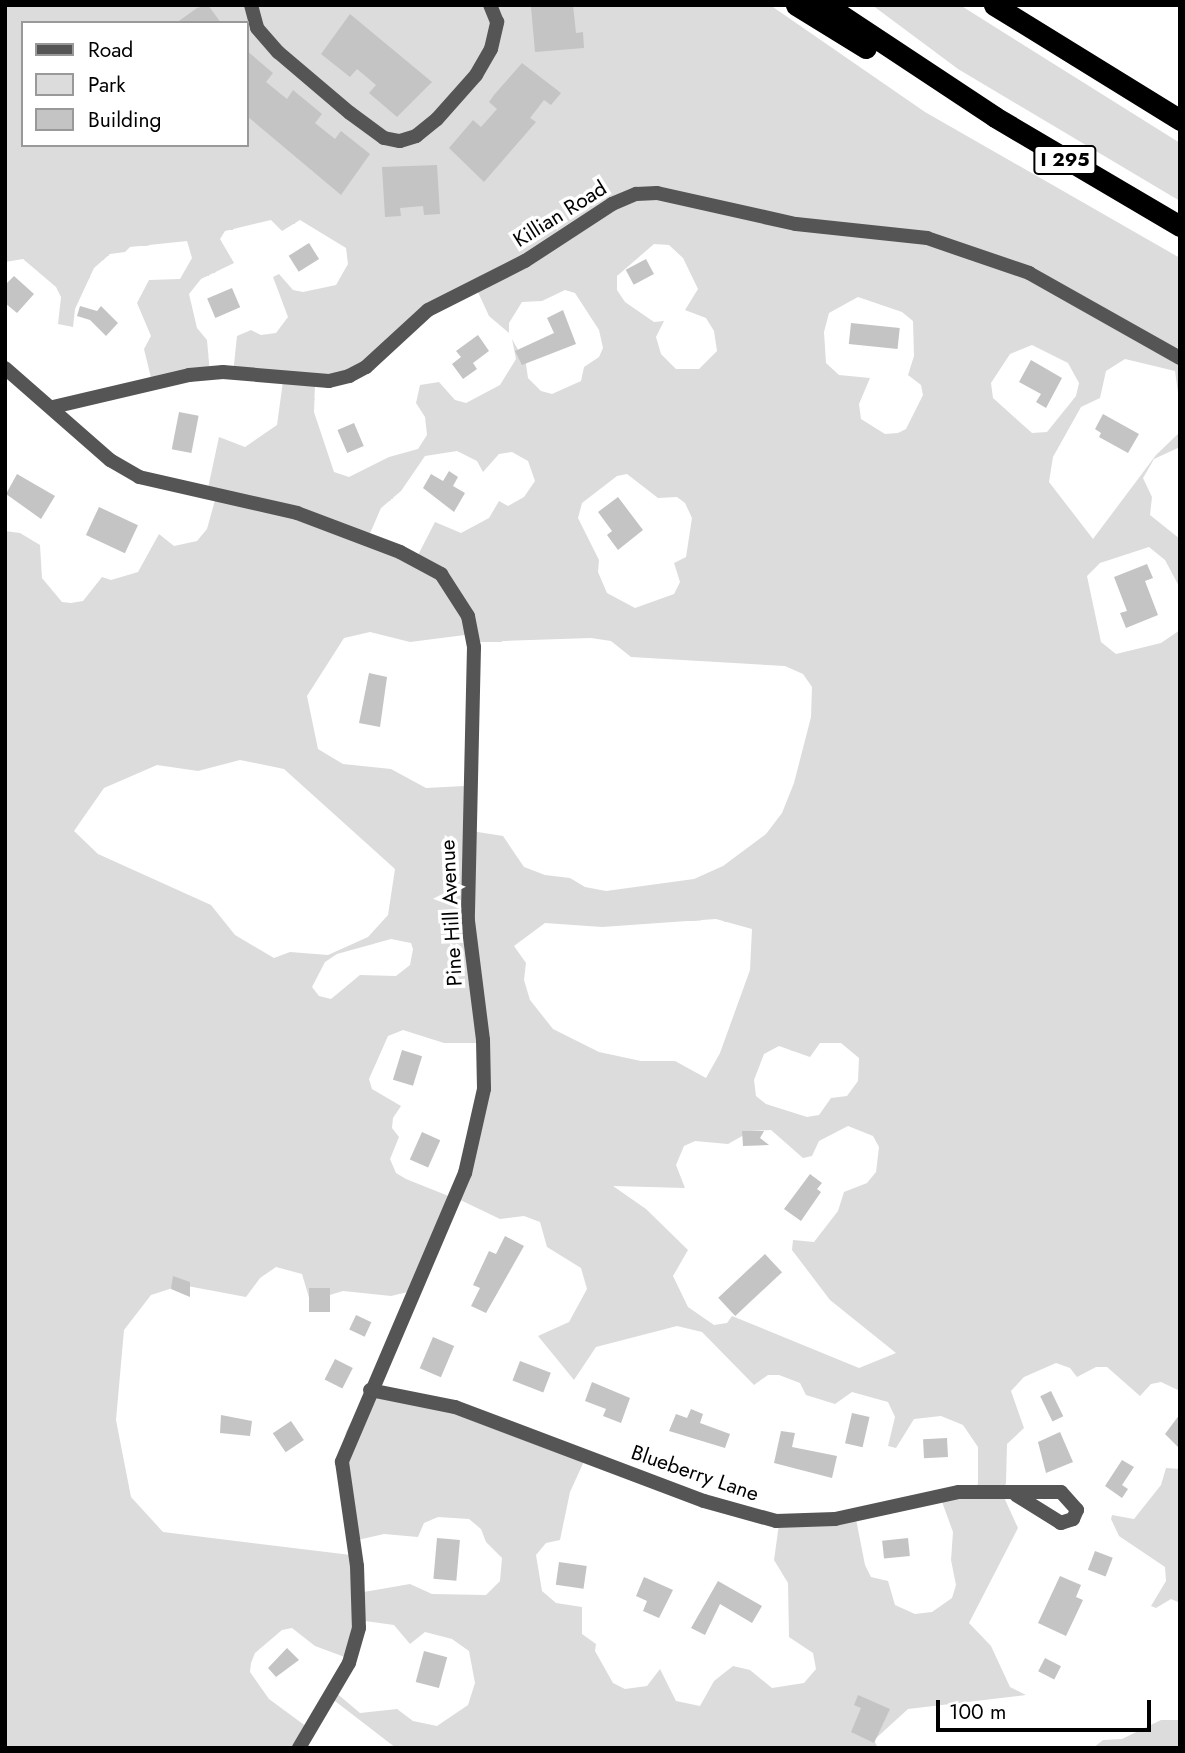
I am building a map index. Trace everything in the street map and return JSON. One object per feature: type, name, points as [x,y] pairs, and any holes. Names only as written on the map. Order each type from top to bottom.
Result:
[{"type":"highway","points":[[796,5],[857,43],[953,90]]},
{"type":"highway","name":"I 295","points":[[826,5],[953,90],[1180,226]]},
{"type":"highway","points":[[994,5],[1180,120]]},
{"type":"street","points":[[251,5],[257,28],[278,51],[384,138],[400,141],[416,136],[437,119],[476,75],[491,49],[497,22],[490,5]]},
{"type":"street","name":"Killian Road","points":[[53,407],[189,375],[223,372],[329,381],[349,376],[366,367],[428,310],[525,261],[612,204],[636,194],[657,193],[796,223],[889,231],[965,250],[1029,273],[1180,358]]},
{"type":"street","name":"Pine Hill Avenue","points":[[5,368],[53,407],[110,460],[139,477],[297,513],[424,563],[452,585],[468,616],[474,648],[468,921],[484,1040],[484,1089],[465,1173],[347,1445],[340,1477],[357,1566],[357,1638],[338,1686],[299,1748]]},
{"type":"street","name":"Blueberry Lane","points":[[370,1391],[455,1407],[704,1501],[775,1521],[835,1519],[959,1492],[1016,1495]]},
{"type":"green space","points":[[5,5],[770,5],[925,112],[1180,258],[1180,407],[1175,371],[1125,359],[1106,371],[1100,398],[1081,407],[1053,457],[1049,482],[1093,539],[1156,455],[1180,432],[1180,447],[1154,459],[1143,478],[1152,497],[1150,515],[1180,539],[1180,588],[1165,560],[1149,547],[1100,563],[1087,576],[1101,642],[1116,654],[1161,643],[1180,630],[1180,1391],[1161,1382],[1151,1384],[1140,1396],[1107,1367],[1096,1367],[1077,1377],[1070,1368],[1056,1363],[1024,1377],[1011,1391],[1024,1428],[1007,1444],[1006,1483],[1002,1493],[1018,1528],[969,1623],[991,1646],[1010,1687],[1026,1695],[908,1709],[874,1740],[878,1748],[396,1748],[331,1698],[334,1691],[360,1713],[397,1709],[413,1721],[437,1726],[468,1705],[475,1683],[469,1651],[452,1639],[425,1632],[410,1644],[394,1625],[358,1620],[350,1659],[315,1646],[292,1628],[282,1630],[255,1653],[251,1663],[250,1672],[269,1699],[307,1727],[303,1743],[315,1748],[5,1747],[5,531],[20,533],[40,545],[42,578],[62,602],[71,603],[83,601],[102,577],[111,580],[138,572],[159,534],[174,546],[197,541],[207,529],[217,493],[208,488],[219,437],[245,447],[277,425],[283,381],[233,374],[237,336],[251,330],[261,335],[276,333],[288,317],[273,277],[279,274],[293,290],[303,292],[336,285],[348,264],[346,248],[300,220],[282,231],[271,220],[225,231],[220,239],[234,263],[201,279],[189,294],[197,328],[207,340],[210,374],[152,382],[144,349],[151,336],[137,303],[149,280],[180,279],[192,258],[187,241],[130,247],[125,252],[110,254],[94,268],[75,309],[73,327],[58,324],[61,297],[56,287],[23,259],[5,262]],"holes":[[[654,244],[669,245],[683,258],[698,289],[685,310],[706,318],[714,331],[717,351],[699,369],[676,369],[661,354],[656,337],[664,321],[654,322],[625,302],[617,290],[617,276]],[[477,290],[489,316],[509,333],[509,323],[522,302],[542,301],[565,290],[575,293],[599,330],[603,348],[599,357],[584,367],[581,381],[552,394],[541,391],[528,378],[526,364],[512,339],[516,359],[500,385],[466,403],[455,400],[439,382],[420,385],[416,403],[425,417],[427,435],[418,449],[389,457],[349,477],[334,472],[314,412],[315,384],[370,373],[433,309]],[[858,297],[902,312],[913,321],[914,356],[908,375],[921,385],[923,395],[906,429],[885,434],[861,419],[859,404],[870,378],[839,375],[826,363],[824,332],[829,313]],[[1032,345],[1068,363],[1079,383],[1076,396],[1047,432],[1032,433],[993,398],[991,383],[1010,354]],[[457,451],[477,461],[483,472],[499,454],[512,452],[528,461],[535,481],[524,497],[508,506],[499,501],[489,518],[461,533],[435,522],[417,557],[368,538],[381,508],[401,491],[425,456]],[[627,474],[658,498],[677,497],[685,503],[692,518],[686,557],[674,563],[680,582],[674,594],[635,608],[607,593],[598,572],[599,560],[578,518],[582,503],[617,476]],[[370,632],[410,642],[465,635],[471,642],[591,638],[611,641],[631,657],[785,666],[803,674],[812,687],[811,717],[794,783],[782,813],[766,834],[723,866],[694,879],[606,891],[585,887],[570,878],[545,875],[524,867],[503,836],[465,830],[464,786],[426,788],[391,769],[343,764],[318,749],[307,696],[344,638]],[[240,760],[284,769],[395,869],[388,915],[368,937],[328,955],[290,952],[274,958],[235,935],[211,905],[98,854],[74,831],[104,788],[157,765],[198,771]],[[716,919],[752,929],[750,970],[720,1053],[706,1078],[675,1061],[641,1061],[599,1052],[553,1029],[530,1000],[524,980],[526,963],[514,946],[545,923],[602,927]],[[391,939],[411,943],[413,949],[410,965],[396,976],[360,975],[331,999],[319,996],[312,987],[325,962],[337,954]],[[403,1030],[444,1043],[479,1043],[480,1085],[452,1196],[500,1219],[524,1216],[540,1222],[547,1247],[581,1268],[587,1289],[569,1322],[538,1336],[574,1380],[596,1347],[677,1326],[702,1332],[754,1385],[768,1375],[779,1375],[800,1383],[806,1395],[835,1404],[852,1392],[888,1402],[895,1417],[888,1446],[896,1448],[914,1419],[941,1416],[963,1425],[978,1447],[978,1481],[977,1492],[941,1499],[953,1532],[951,1560],[956,1585],[952,1598],[932,1612],[915,1614],[895,1605],[888,1581],[871,1577],[865,1565],[856,1519],[779,1524],[774,1560],[788,1583],[789,1637],[813,1653],[816,1669],[804,1683],[772,1688],[750,1670],[733,1666],[714,1681],[700,1706],[676,1701],[660,1669],[647,1686],[625,1689],[613,1683],[595,1651],[596,1644],[582,1634],[582,1607],[556,1603],[542,1591],[536,1555],[546,1543],[560,1540],[570,1492],[586,1457],[426,1401],[366,1392],[346,1432],[341,1459],[349,1542],[384,1534],[418,1537],[424,1523],[438,1517],[469,1519],[481,1529],[486,1542],[502,1558],[500,1581],[486,1595],[432,1594],[410,1584],[358,1593],[351,1555],[163,1532],[131,1497],[116,1420],[124,1330],[151,1295],[182,1285],[246,1297],[260,1278],[276,1267],[302,1274],[310,1301],[343,1291],[391,1296],[412,1291],[451,1197],[396,1173],[390,1159],[399,1137],[392,1128],[393,1118],[401,1106],[372,1089],[369,1079],[388,1036]],[[820,1043],[841,1043],[859,1058],[858,1081],[847,1096],[831,1098],[819,1115],[807,1117],[766,1104],[756,1096],[754,1080],[764,1054],[779,1046],[810,1057]],[[848,1126],[873,1136],[879,1147],[876,1172],[867,1183],[844,1192],[838,1211],[814,1242],[793,1240],[792,1250],[830,1300],[896,1353],[859,1368],[732,1316],[727,1323],[714,1325],[688,1307],[673,1276],[688,1250],[646,1209],[613,1186],[685,1188],[676,1165],[684,1146],[695,1141],[728,1144],[751,1131],[771,1130],[803,1158],[812,1156],[819,1141]]]},
{"type":"green space","points":[[872,5],[960,5],[1180,143],[1180,201],[958,69]]},
{"type":"green space","points":[[1166,1468],[1180,1469],[1180,1603],[1171,1599],[1156,1608],[1151,1606],[1166,1581],[1165,1567],[1119,1536],[1111,1519],[1112,1515],[1134,1519],[1161,1485]]},
{"type":"green space","points":[[1161,1720],[1180,1720],[1180,1748],[1093,1748],[1103,1740],[1122,1739]]},
{"type":"building","points":[[208,5],[220,21],[179,21],[197,8]]},
{"type":"building","points":[[573,5],[576,33],[583,32],[584,48],[535,52],[531,7]]},
{"type":"building","points":[[350,14],[432,82],[397,117],[369,93],[376,85],[357,69],[350,77],[321,54]]},
{"type":"building","points":[[248,52],[273,73],[266,82],[287,99],[293,90],[322,114],[315,123],[335,139],[341,131],[370,154],[341,195],[248,117]]},
{"type":"building","points":[[522,63],[561,93],[551,105],[544,100],[530,118],[536,122],[484,182],[449,148],[473,120],[481,127],[497,109],[489,102]]},
{"type":"building","points":[[437,165],[440,214],[424,215],[423,206],[400,208],[401,216],[385,217],[382,167]]},
{"type":"building","points":[[309,243],[319,259],[299,272],[289,256]]},
{"type":"building","points":[[646,259],[654,274],[634,285],[626,270]]},
{"type":"building","points":[[14,276],[34,294],[17,313],[5,303],[5,285]]},
{"type":"building","points":[[232,288],[240,307],[215,318],[207,299]]},
{"type":"building","points":[[80,306],[97,311],[101,306],[118,323],[106,336],[90,320],[77,316]]},
{"type":"building","points":[[563,310],[576,344],[522,365],[515,351],[554,333],[547,318]]},
{"type":"building","points":[[851,323],[900,328],[898,349],[849,344]]},
{"type":"building","points":[[478,335],[489,351],[473,363],[477,369],[463,379],[452,364],[461,357],[456,351]]},
{"type":"building","points":[[1031,360],[1062,378],[1046,408],[1036,402],[1041,394],[1019,382]]},
{"type":"building","points":[[179,412],[199,416],[191,453],[172,449]]},
{"type":"building","points":[[1103,414],[1139,434],[1128,453],[1099,437],[1101,433],[1095,429]]},
{"type":"building","points":[[354,423],[364,446],[347,453],[337,430]]},
{"type":"building","points":[[449,471],[458,477],[453,486],[465,493],[454,512],[423,488],[431,474],[443,481]]},
{"type":"building","points":[[17,474],[55,496],[41,519],[6,494]]},
{"type":"building","points":[[618,497],[643,530],[618,550],[607,535],[612,531],[598,512]]},
{"type":"building","points":[[99,507],[138,525],[125,553],[86,535]]},
{"type":"building","points":[[1147,564],[1153,578],[1145,581],[1158,615],[1126,628],[1120,613],[1127,611],[1114,577]]},
{"type":"building","points":[[369,673],[387,677],[380,727],[359,723]]},
{"type":"building","points":[[402,1050],[422,1056],[413,1086],[393,1080]]},
{"type":"building","points":[[742,1131],[764,1131],[760,1138],[769,1145],[743,1146]]},
{"type":"building","points":[[422,1132],[440,1140],[428,1168],[410,1159]]},
{"type":"building","points":[[810,1174],[822,1183],[817,1189],[821,1192],[801,1221],[784,1209]]},
{"type":"building","points":[[505,1236],[524,1246],[486,1313],[471,1306],[480,1288],[473,1285],[489,1251],[496,1254]]},
{"type":"building","points":[[765,1254],[782,1272],[735,1316],[718,1298]]},
{"type":"building","points":[[173,1276],[190,1282],[190,1297],[171,1289]]},
{"type":"building","points":[[309,1288],[330,1288],[330,1312],[309,1312]]},
{"type":"building","points":[[356,1315],[371,1322],[365,1337],[349,1330]]},
{"type":"building","points":[[433,1337],[454,1346],[441,1377],[420,1368]]},
{"type":"building","points":[[335,1359],[353,1368],[342,1389],[325,1379]]},
{"type":"building","points":[[520,1361],[551,1373],[543,1392],[512,1381]]},
{"type":"building","points":[[592,1382],[630,1398],[621,1423],[603,1416],[606,1409],[585,1401]]},
{"type":"building","points":[[1051,1391],[1063,1416],[1052,1421],[1040,1396]]},
{"type":"building","points":[[691,1409],[703,1414],[700,1423],[730,1434],[725,1448],[669,1431],[676,1414],[687,1418]]},
{"type":"building","points":[[852,1413],[870,1417],[863,1447],[845,1443]]},
{"type":"building","points":[[1180,1414],[1180,1449],[1165,1434]]},
{"type":"building","points":[[221,1415],[252,1421],[250,1436],[220,1433]]},
{"type":"building","points":[[291,1421],[304,1440],[286,1452],[273,1433]]},
{"type":"building","points":[[781,1431],[795,1433],[792,1447],[837,1456],[832,1478],[774,1463]]},
{"type":"building","points":[[1060,1432],[1073,1462],[1046,1473],[1038,1442]]},
{"type":"building","points":[[947,1438],[948,1457],[924,1458],[923,1439]]},
{"type":"building","points":[[1122,1460],[1134,1467],[1122,1485],[1128,1489],[1122,1498],[1105,1486]]},
{"type":"building","points":[[437,1538],[460,1540],[456,1581],[433,1579]]},
{"type":"building","points":[[908,1538],[910,1556],[884,1559],[882,1541]]},
{"type":"building","points":[[1095,1551],[1113,1558],[1106,1576],[1088,1570]]},
{"type":"building","points":[[559,1562],[587,1566],[584,1589],[556,1585]]},
{"type":"building","points":[[1060,1576],[1081,1585],[1076,1597],[1083,1600],[1066,1636],[1038,1623]]},
{"type":"building","points":[[644,1577],[673,1590],[659,1618],[643,1611],[647,1601],[636,1596]]},
{"type":"building","points":[[718,1581],[762,1606],[752,1623],[720,1604],[705,1635],[691,1628]]},
{"type":"building","points":[[287,1648],[299,1660],[276,1677],[268,1668]]},
{"type":"building","points":[[424,1651],[447,1657],[439,1688],[416,1682]]},
{"type":"building","points":[[1045,1658],[1061,1666],[1054,1680],[1038,1671]]},
{"type":"building","points":[[858,1695],[890,1709],[874,1743],[851,1732],[861,1708],[854,1705]]}]
